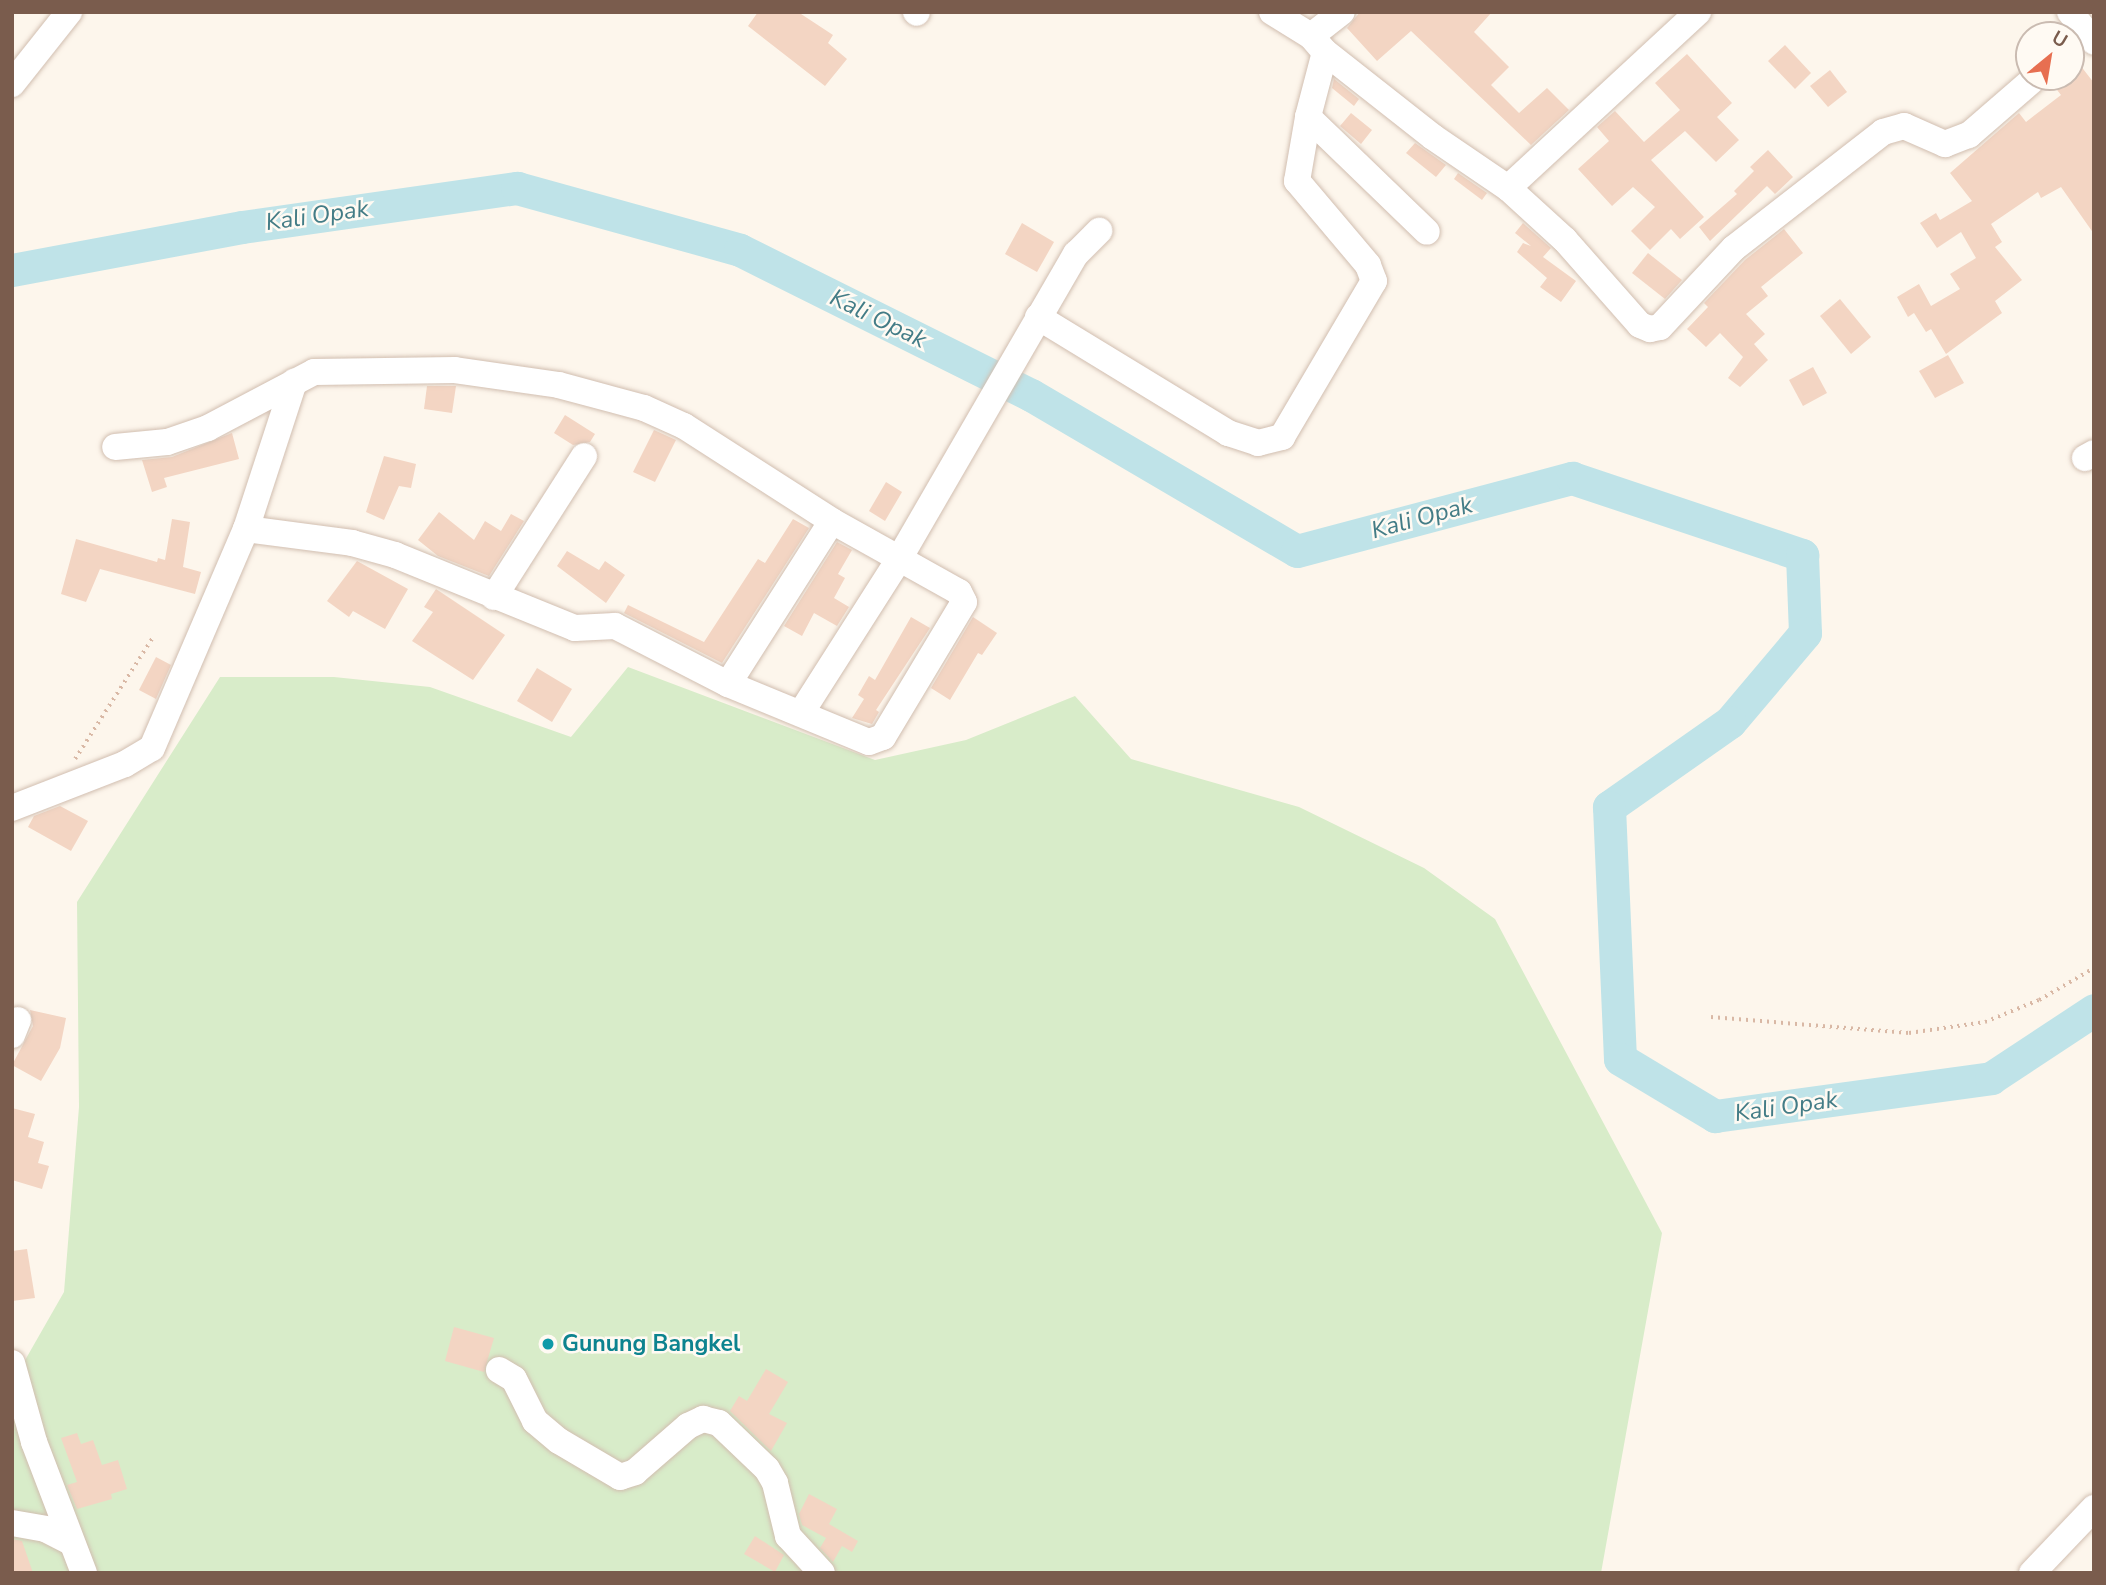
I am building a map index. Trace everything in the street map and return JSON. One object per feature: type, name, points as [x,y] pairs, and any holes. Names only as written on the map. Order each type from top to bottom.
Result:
[{"type":"street","points":[[12,84],[69,12]]},
{"type":"street","points":[[1272,12],[1318,44],[1433,137],[1508,188],[1564,240],[1640,325],[1650,330],[1660,327],[1734,248],[1883,132],[1905,127],[1945,144],[1969,135],[2020,91]]},
{"type":"street","points":[[1038,317],[1228,433],[1258,443],[1282,437],[1374,281],[1368,265],[1297,181],[1318,44],[1342,12]]},
{"type":"street","points":[[1508,188],[1698,12]]},
{"type":"street","points":[[1308,117],[1427,232]]},
{"type":"street","points":[[801,713],[899,559],[945,475],[1076,254],[1099,230]]},
{"type":"street","points":[[115,447],[167,442],[208,428],[314,372],[455,370],[559,385],[644,408],[684,426],[754,467],[832,522],[960,592],[964,602],[883,737],[869,742],[728,684],[615,625],[575,628],[352,543],[246,529]]},
{"type":"street","points":[[12,808],[57,787],[125,764],[152,748],[246,529],[294,382]]},
{"type":"street","points":[[494,597],[584,456]]},
{"type":"street","points":[[728,684],[832,522]]},
{"type":"street","points":[[12,1363],[34,1442],[84,1573]]},
{"type":"street","points":[[499,1370],[514,1379],[535,1421],[558,1441],[620,1477],[635,1472],[688,1426],[703,1419],[719,1423],[767,1469],[775,1483],[788,1536],[822,1573]]},
{"type":"street","points":[[2032,1573],[2094,1508]]},
{"type":"street","points":[[12,1523],[45,1529],[70,1542]]},
{"type":"path","points":[[57,787],[153,637]]},
{"type":"path","points":[[1711,1017],[1922,1031],[1985,1023],[2039,1000],[2094,968]]},
{"type":"green space","points":[[628,667],[875,760],[966,740],[1075,696],[1131,759],[1299,807],[1424,868],[1495,919],[1662,1233],[1601,1573],[12,1573],[12,1383],[64,1292],[79,1107],[77,902],[220,677],[334,677],[430,687],[571,737]]},
{"type":"building","points":[[758,12],[798,12],[833,35],[828,43],[847,59],[825,86],[748,26]]},
{"type":"building","points":[[1360,12],[1492,12],[1474,32],[1509,67],[1491,85],[1519,113],[1547,88],[1569,110],[1531,145],[1411,31],[1377,61],[1347,28]]},
{"type":"building","points":[[1785,45],[1811,73],[1795,89],[1768,61]]},
{"type":"building","points":[[1687,54],[1732,103],[1717,117],[1739,140],[1716,162],[1685,131],[1651,160],[1704,217],[1680,239],[1671,229],[1650,250],[1631,231],[1655,207],[1633,187],[1612,206],[1578,169],[1609,141],[1597,127],[1615,111],[1644,142],[1680,110],[1655,83]]},
{"type":"building","points":[[1830,70],[1847,92],[1828,107],[1810,86]]},
{"type":"building","points":[[2085,71],[2094,83],[2094,234],[2061,187],[2041,198],[2038,192],[1991,224],[2002,242],[1995,247],[2022,280],[1995,301],[2002,313],[1946,354],[1931,329],[1926,332],[1914,313],[1908,317],[1897,297],[1919,284],[1931,306],[1960,289],[1950,274],[1976,258],[1961,232],[1937,248],[1920,223],[1936,213],[1940,220],[1972,201],[1950,173],[2019,113],[2026,122],[2061,95],[2058,91],[2085,91]]},
{"type":"building","points":[[1334,79],[1359,99],[1354,106],[1332,88]]},
{"type":"building","points":[[1351,113],[1372,130],[1361,144],[1340,126]]},
{"type":"building","points":[[1415,143],[1446,165],[1436,177],[1406,153]]},
{"type":"building","points":[[1768,150],[1793,177],[1775,194],[1767,186],[1710,241],[1699,227],[1737,194],[1734,191],[1754,171],[1750,167]]},
{"type":"building","points":[[1458,173],[1487,193],[1482,200],[1454,179]]},
{"type":"building","points":[[1022,223],[1054,242],[1037,272],[1005,254]]},
{"type":"building","points":[[1523,223],[1551,248],[1543,257],[1576,281],[1561,302],[1540,287],[1547,278],[1517,252],[1523,243],[1531,246],[1515,233]]},
{"type":"building","points":[[1784,229],[1803,253],[1761,287],[1768,296],[1746,314],[1765,334],[1754,344],[1768,360],[1740,387],[1728,378],[1743,357],[1720,333],[1706,347],[1687,329],[1708,307],[1704,303],[1745,260]]},
{"type":"building","points":[[1648,253],[1682,280],[1665,299],[1632,273]]},
{"type":"building","points":[[1840,299],[1871,337],[1851,354],[1820,316]]},
{"type":"building","points":[[1948,355],[1964,383],[1935,398],[1919,371]]},
{"type":"building","points":[[1813,367],[1827,393],[1803,406],[1789,380]]},
{"type":"building","points":[[427,386],[456,386],[452,413],[424,409]]},
{"type":"building","points":[[565,415],[595,434],[590,442],[573,445],[554,433]]},
{"type":"building","points":[[654,430],[676,440],[655,482],[633,472]]},
{"type":"building","points":[[232,433],[239,459],[164,478],[167,487],[152,492],[142,460],[172,457]]},
{"type":"building","points":[[384,456],[416,464],[411,488],[399,486],[384,520],[366,512]]},
{"type":"building","points":[[886,482],[902,492],[885,521],[869,511]]},
{"type":"building","points":[[439,512],[474,540],[485,521],[501,531],[511,514],[524,521],[489,576],[438,556],[418,540]]},
{"type":"building","points":[[172,519],[190,522],[183,567],[201,572],[195,594],[100,569],[86,602],[61,594],[76,539],[157,562],[158,558],[165,560]]},
{"type":"building","points":[[793,519],[809,528],[722,663],[624,613],[628,605],[704,642],[758,559],[765,563]]},
{"type":"building","points":[[837,542],[852,550],[838,574],[845,578],[834,598],[849,607],[837,626],[814,613],[802,636],[784,626]]},
{"type":"building","points":[[567,551],[599,570],[605,561],[625,575],[606,603],[557,566]]},
{"type":"building","points":[[357,561],[408,589],[385,629],[353,611],[349,617],[327,601]]},
{"type":"building","points":[[436,589],[505,635],[473,680],[412,641],[433,612],[424,607]]},
{"type":"building","points":[[911,617],[930,628],[876,710],[879,712],[872,724],[852,718],[864,699],[858,695],[869,676],[875,680]]},
{"type":"building","points":[[973,617],[997,633],[982,655],[978,653],[950,700],[931,688]]},
{"type":"building","points":[[156,657],[171,665],[156,699],[139,690]]},
{"type":"building","points":[[537,668],[572,689],[552,722],[517,701]]},
{"type":"building","points":[[60,806],[88,821],[71,851],[28,827],[34,816]]},
{"type":"building","points":[[30,1010],[66,1018],[60,1048],[41,1081],[12,1065],[33,1026]]},
{"type":"building","points":[[12,1108],[35,1114],[28,1137],[44,1142],[38,1163],[49,1166],[42,1189],[12,1180]]},
{"type":"building","points":[[27,1249],[35,1298],[12,1301],[12,1251]]},
{"type":"building","points":[[454,1327],[494,1338],[484,1372],[445,1361]]},
{"type":"building","points":[[766,1369],[788,1382],[769,1414],[787,1423],[771,1451],[730,1411],[739,1396],[747,1401]]},
{"type":"building","points":[[77,1433],[81,1444],[93,1440],[102,1465],[118,1460],[127,1489],[111,1494],[112,1499],[77,1509],[67,1485],[77,1482],[61,1438]]},
{"type":"building","points":[[809,1494],[837,1509],[829,1524],[858,1541],[852,1552],[842,1546],[833,1562],[820,1548],[826,1538],[802,1525],[799,1514]]},
{"type":"building","points":[[755,1536],[784,1555],[775,1572],[744,1554]]},
{"type":"building","points":[[12,1539],[22,1541],[33,1573],[12,1573]]},
{"type":"waterway","name":"Kali Opak","points":[[12,270],[242,227],[517,188],[740,250],[1031,395],[1297,551],[1572,478],[1802,555],[1805,633],[1730,722],[1609,807],[1620,1059],[1715,1116],[1991,1078],[2094,1010]]},
{"type":"place","name":"Gunung Bangkel","points":[[548,1344]]}]
